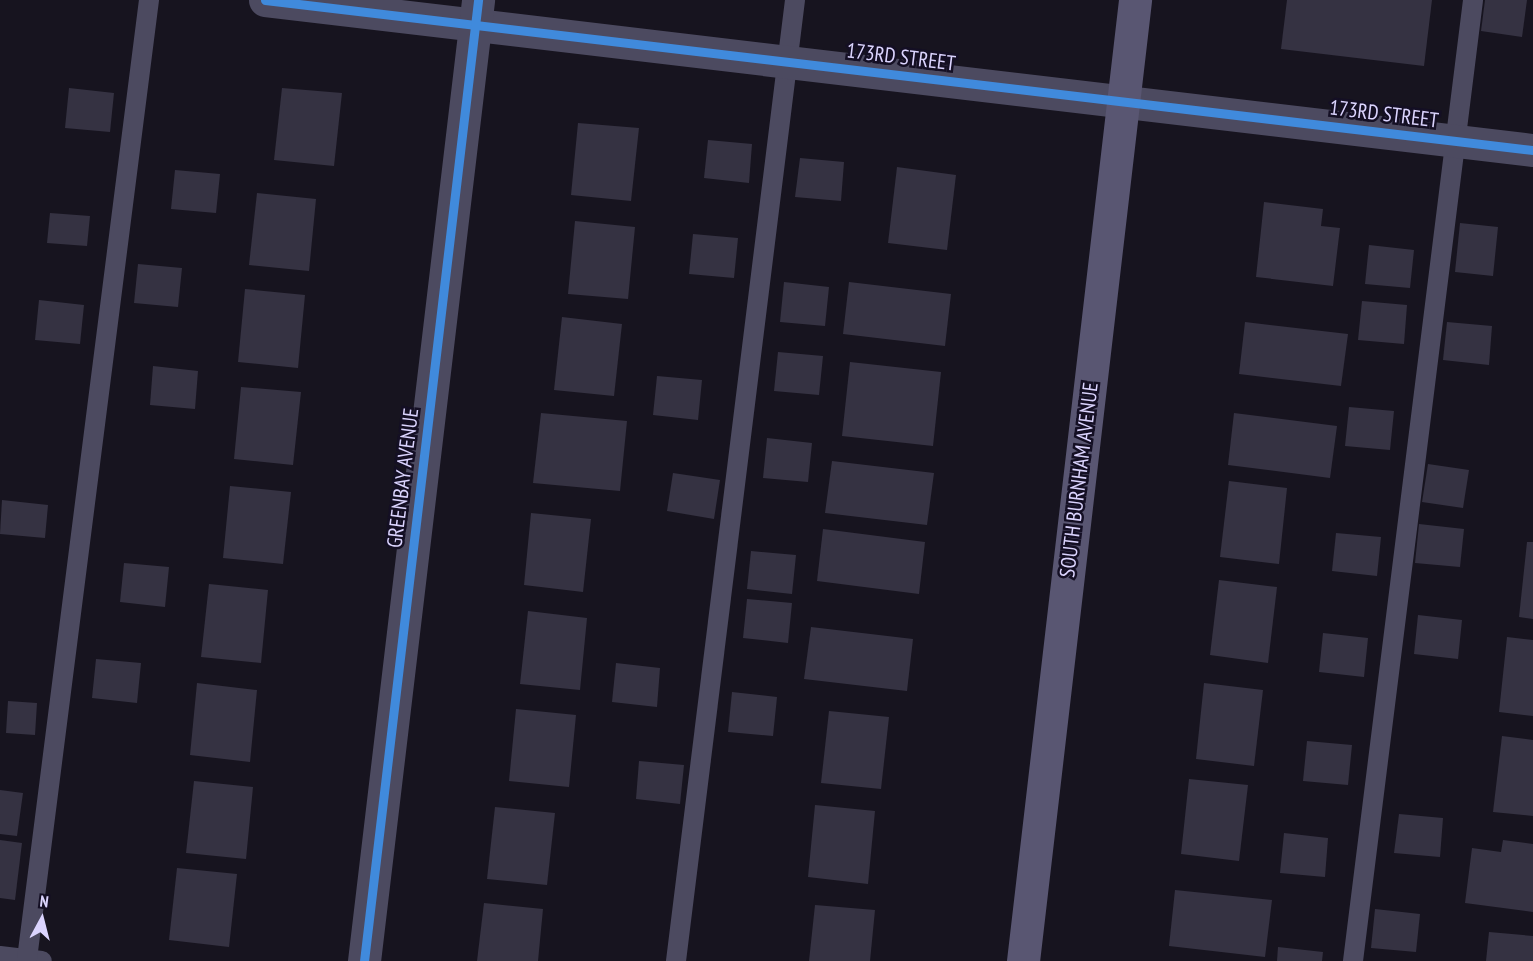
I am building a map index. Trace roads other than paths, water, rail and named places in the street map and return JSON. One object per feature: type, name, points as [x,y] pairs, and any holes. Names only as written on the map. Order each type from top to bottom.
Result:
[{"type":"main road","name":"SOUTH BURNHAM AVENUE","points":[[1023,961],[1136,0]]},
{"type":"street","name":"173RD STREET","points":[[265,0],[476,12],[788,61],[1533,150]]},
{"type":"street","name":"GREENBAY AVENUE","points":[[364,961],[476,12]]},
{"type":"lane","points":[[2,958],[35,960],[149,0]]},
{"type":"lane","points":[[676,961],[795,0]]},
{"type":"lane","points":[[1353,961],[1473,0]]}]
